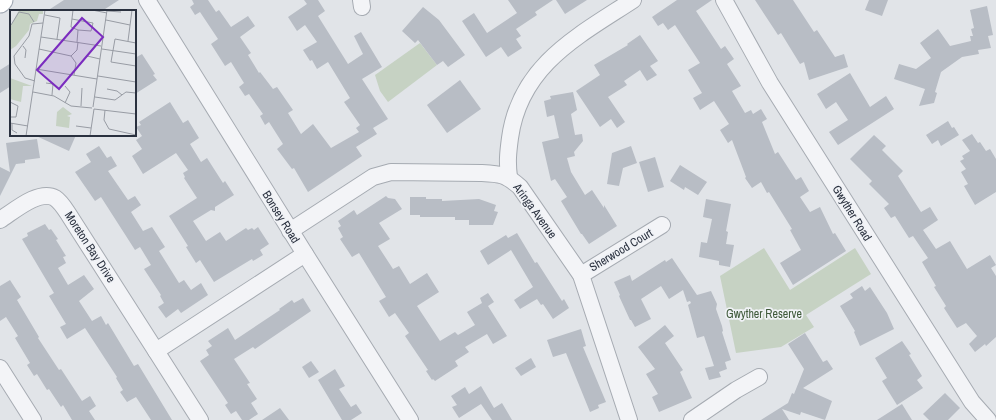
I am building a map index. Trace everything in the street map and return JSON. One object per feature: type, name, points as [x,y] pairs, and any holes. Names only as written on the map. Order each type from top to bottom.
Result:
[{"type":"street","name":"Bonsey Road","points":[[144,0],[151,6],[290,231],[410,420]]},
{"type":"street","points":[[509,177],[507,162],[515,114],[521,98],[531,81],[547,62],[567,44],[633,0]]},
{"type":"street","name":"Gwyther Road","points":[[724,0],[770,83],[972,402],[988,420]]},
{"type":"street","name":"Aringa Avenue","points":[[290,231],[373,177],[391,172],[481,173],[509,177],[520,187],[581,275],[629,420]]},
{"type":"street","name":"Moreton Bay Drive","points":[[0,220],[42,195],[56,199],[69,215],[200,420]]},
{"type":"street","name":"Sherwood Court","points":[[581,275],[662,225]]},
{"type":"street","points":[[156,351],[305,254]]},
{"type":"street","points":[[0,368],[33,420]]},
{"type":"street","points":[[692,420],[736,390],[759,377]]},
{"type":"green space","points":[[420,43],[437,65],[388,102],[380,91],[375,75]]},
{"type":"green space","name":"Gwyther Reserve","points":[[764,248],[790,290],[855,248],[871,274],[806,315],[814,327],[781,347],[736,353],[720,276]]},
{"type":"building","points":[[64,0],[119,0],[104,10],[49,10]]},
{"type":"building","points":[[192,0],[208,0],[216,12],[219,10],[231,27],[248,16],[255,26],[240,37],[251,53],[248,55],[259,73],[260,72],[273,89],[277,87],[293,110],[288,113],[301,134],[313,124],[331,148],[359,132],[356,128],[360,125],[344,102],[350,98],[328,62],[317,69],[312,60],[310,61],[303,50],[317,42],[305,25],[297,31],[288,17],[307,4],[304,0],[318,0],[325,11],[318,16],[348,64],[363,54],[354,36],[361,32],[382,67],[362,79],[388,119],[373,128],[377,134],[356,147],[362,156],[308,192],[294,168],[292,169],[277,149],[283,144],[269,122],[265,125],[260,116],[263,114],[249,94],[245,96],[239,87],[244,83],[231,62],[225,66],[211,44],[218,39],[200,12],[195,15],[190,7],[194,4]]},
{"type":"building","points":[[508,0],[553,0],[535,12],[537,15],[516,29],[521,36],[516,39],[522,48],[508,57],[501,47],[486,57],[462,21],[474,13],[487,33],[517,13]]},
{"type":"building","points":[[556,0],[587,0],[565,14]]},
{"type":"building","points":[[677,0],[712,0],[696,11],[721,49],[725,46],[734,59],[727,64],[741,86],[732,91],[745,113],[751,110],[753,114],[761,109],[767,119],[762,122],[775,154],[778,152],[796,180],[801,177],[809,191],[800,197],[810,212],[820,207],[833,234],[835,233],[846,251],[793,285],[780,263],[801,250],[790,230],[792,229],[761,182],[752,188],[745,178],[746,177],[732,140],[728,143],[720,130],[729,124],[714,101],[700,110],[693,98],[702,93],[688,70],[700,63],[675,25],[668,30],[663,23],[658,26],[652,17]]},
{"type":"building","points":[[755,0],[793,0],[814,32],[817,30],[835,57],[844,54],[848,67],[809,80],[804,62],[800,64],[781,33],[778,35]]},
{"type":"building","points":[[869,0],[888,0],[882,16],[865,10]]},
{"type":"building","points":[[987,6],[993,35],[988,36],[991,48],[978,50],[979,54],[962,57],[941,72],[935,92],[937,93],[934,103],[919,106],[925,89],[894,79],[899,64],[916,69],[931,58],[920,43],[938,29],[950,46],[971,41],[970,36],[973,36],[971,29],[974,28],[970,10]]},
{"type":"building","points":[[423,7],[439,20],[465,55],[448,67],[443,61],[437,65],[418,40],[415,43],[402,31]]},
{"type":"building","points":[[640,35],[658,61],[650,66],[657,75],[647,81],[640,70],[624,81],[627,85],[608,97],[625,122],[617,128],[611,119],[600,127],[576,91],[600,75],[594,65],[628,45],[627,44]]},
{"type":"building","points":[[142,54],[155,74],[153,75],[157,80],[136,93],[136,57]]},
{"type":"building","points":[[10,64],[10,87],[0,93],[0,70]]},
{"type":"building","points":[[850,73],[870,107],[886,96],[894,109],[838,145],[829,132],[848,120],[836,102],[826,109],[817,94]]},
{"type":"building","points":[[460,80],[481,109],[447,133],[427,105]]},
{"type":"building","points":[[573,92],[577,110],[571,114],[575,135],[582,134],[583,141],[574,152],[575,156],[567,158],[571,172],[585,195],[592,190],[604,208],[604,205],[617,226],[589,244],[581,234],[561,201],[567,197],[555,179],[551,181],[542,142],[559,138],[554,115],[547,117],[544,101],[551,99],[550,96]]},
{"type":"building","points":[[170,102],[183,123],[188,120],[199,138],[190,144],[201,162],[207,158],[223,183],[225,181],[234,195],[215,207],[215,211],[211,210],[193,221],[206,241],[220,232],[226,241],[246,228],[248,230],[252,228],[254,230],[258,227],[269,244],[260,250],[263,255],[253,261],[252,259],[214,282],[200,260],[196,263],[186,247],[188,246],[169,216],[197,198],[184,178],[183,173],[188,170],[176,153],[143,174],[132,156],[142,149],[136,140],[142,136],[136,127],[141,125],[139,122]]},
{"type":"building","points":[[948,121],[959,135],[941,146],[938,140],[932,144],[926,135]]},
{"type":"building","points":[[972,134],[986,151],[990,149],[996,159],[996,192],[975,205],[964,186],[968,184],[961,172],[966,169],[960,161],[964,159],[962,156],[970,151],[962,140]]},
{"type":"building","points":[[874,135],[886,146],[882,150],[903,171],[898,176],[921,212],[930,207],[938,220],[923,230],[936,249],[950,241],[967,269],[990,255],[996,265],[991,268],[996,276],[996,337],[986,346],[985,344],[975,352],[969,344],[977,336],[966,323],[957,328],[944,308],[946,306],[934,287],[936,286],[922,262],[928,258],[913,236],[909,238],[895,216],[891,218],[884,208],[889,204],[869,184],[872,181],[850,159]]},
{"type":"building","points":[[36,136],[76,136],[69,151]]},
{"type":"building","points":[[37,139],[40,158],[25,160],[25,163],[16,164],[0,196],[0,167],[10,172],[6,143]]},
{"type":"building","points":[[99,146],[107,158],[111,156],[117,166],[108,171],[128,200],[135,196],[141,205],[131,212],[143,231],[152,227],[165,247],[159,251],[179,283],[184,280],[191,290],[201,283],[208,295],[181,313],[178,309],[166,318],[158,307],[164,303],[160,296],[161,295],[144,269],[151,265],[140,247],[135,250],[101,197],[95,201],[75,172],[91,162],[86,154]]},
{"type":"building","points":[[631,146],[637,163],[623,168],[619,186],[607,184],[612,153]]},
{"type":"building","points":[[655,157],[664,187],[648,192],[639,162]]},
{"type":"building","points":[[680,165],[707,182],[698,195],[685,187],[684,190],[670,181]]},
{"type":"building","points":[[386,196],[388,198],[395,199],[402,209],[379,223],[390,239],[378,246],[393,269],[399,266],[410,284],[427,273],[439,292],[417,306],[440,341],[455,332],[458,335],[475,325],[467,312],[482,303],[480,298],[488,293],[494,302],[488,306],[507,336],[493,344],[487,334],[465,347],[469,352],[455,361],[458,366],[435,381],[433,379],[432,380],[426,371],[428,370],[405,336],[409,333],[395,313],[389,317],[379,301],[386,297],[359,253],[352,257],[340,239],[343,237],[338,228],[341,226],[338,221],[354,210],[357,215]]},
{"type":"building","points":[[410,197],[442,199],[442,201],[479,199],[496,205],[494,211],[498,212],[493,225],[469,225],[469,220],[455,220],[455,217],[420,217],[420,215],[410,215]]},
{"type":"building","points":[[706,199],[731,204],[726,231],[728,232],[726,244],[734,245],[730,267],[719,265],[719,261],[699,257],[701,242],[707,243],[712,219],[703,217]]},
{"type":"building","points":[[45,224],[49,230],[51,229],[58,239],[56,240],[66,256],[63,257],[66,263],[58,268],[68,285],[84,275],[94,289],[79,301],[92,321],[101,316],[106,325],[108,323],[134,366],[138,364],[172,420],[151,420],[136,397],[127,402],[120,392],[123,390],[116,378],[117,377],[85,328],[67,339],[60,327],[66,324],[49,296],[54,293],[22,239],[28,236],[27,233]]},
{"type":"building","points":[[517,233],[535,263],[537,262],[562,301],[564,299],[569,308],[553,319],[543,304],[541,305],[537,299],[520,309],[514,300],[533,287],[511,250],[488,265],[480,251],[506,235],[508,238]]},
{"type":"building","points":[[672,258],[697,295],[711,291],[717,304],[716,309],[731,360],[725,362],[727,369],[719,372],[721,377],[709,380],[705,368],[714,366],[704,336],[697,338],[688,305],[691,303],[690,301],[687,302],[683,290],[669,299],[661,286],[641,299],[651,319],[635,327],[630,320],[619,296],[620,295],[614,282],[630,275],[632,281],[665,260],[666,262]]},
{"type":"building","points":[[10,280],[21,297],[17,300],[39,337],[38,338],[59,370],[61,369],[82,401],[90,396],[96,406],[89,411],[95,420],[72,420],[63,405],[61,407],[49,389],[47,390],[37,374],[34,376],[27,365],[30,363],[15,338],[18,336],[6,317],[0,321],[0,286]]},
{"type":"building","points":[[862,286],[865,291],[870,287],[887,313],[894,329],[860,346],[854,332],[855,331],[840,306],[853,298],[850,294]]},
{"type":"building","points":[[303,298],[311,311],[255,349],[253,347],[234,359],[250,383],[247,384],[257,399],[251,403],[258,414],[249,420],[242,420],[236,411],[231,414],[225,405],[228,403],[200,361],[209,355],[206,350],[212,346],[208,341],[228,328],[235,340],[280,310],[279,309],[292,300],[294,303]]},
{"type":"building","points":[[665,325],[674,336],[665,343],[683,370],[680,372],[692,398],[659,412],[652,397],[658,394],[646,374],[655,369],[638,347]]},
{"type":"building","points":[[581,329],[586,346],[583,347],[606,402],[598,405],[599,408],[590,412],[566,353],[553,357],[547,340]]},
{"type":"building","points":[[805,333],[823,362],[827,360],[833,369],[803,388],[832,401],[825,420],[801,412],[800,415],[782,409],[789,420],[761,420],[788,403],[792,393],[794,394],[804,369],[788,344]]},
{"type":"building","points":[[902,341],[911,354],[909,355],[922,376],[917,380],[923,388],[897,405],[882,381],[887,378],[875,358]]},
{"type":"building","points":[[531,358],[536,367],[521,376],[515,368]]},
{"type":"building","points":[[311,361],[319,372],[309,378],[302,367]]},
{"type":"building","points":[[335,369],[345,386],[339,389],[351,407],[356,404],[362,413],[351,420],[342,420],[318,380]]},
{"type":"building","points":[[481,386],[494,408],[502,403],[512,420],[492,420],[481,404],[459,418],[452,407],[457,405],[451,396],[465,387],[469,394]]},
{"type":"building","points":[[945,393],[960,408],[948,420],[929,420],[923,414]]},
{"type":"building","points":[[902,404],[912,420],[877,420]]},
{"type":"building","points":[[280,408],[289,420],[262,420]]}]
